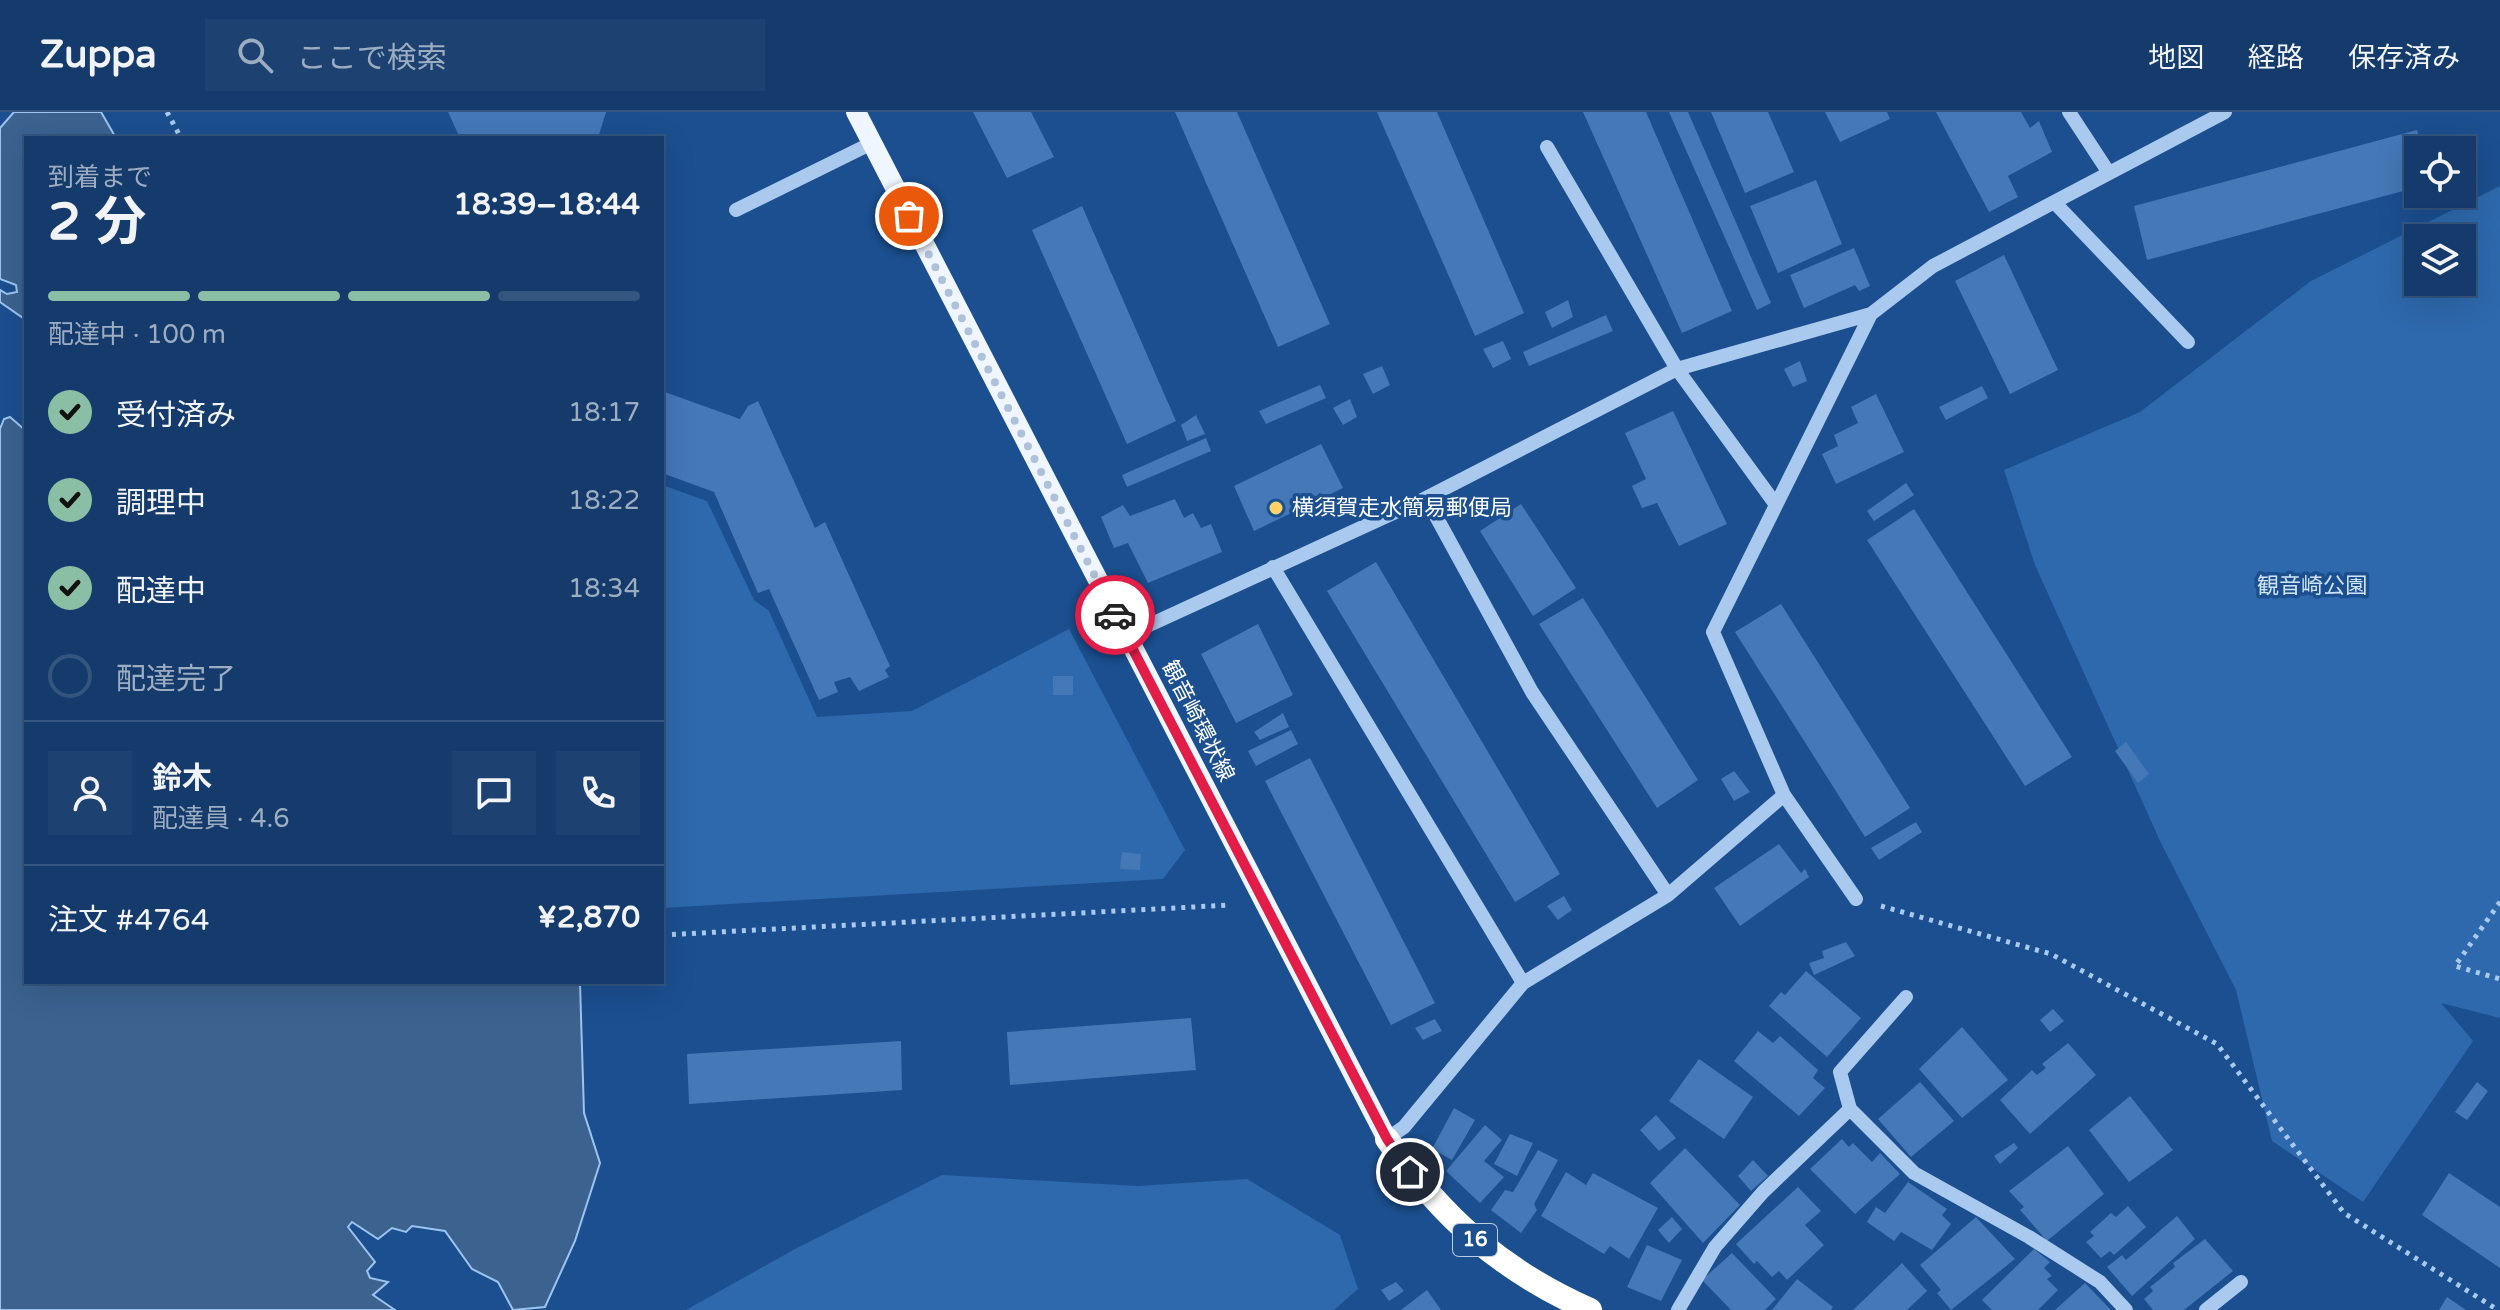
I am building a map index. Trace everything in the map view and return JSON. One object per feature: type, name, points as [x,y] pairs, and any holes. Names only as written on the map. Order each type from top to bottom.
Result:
[{"type":"highway","name":"16","points":[[1387,1139],[1410,1172],[1452,1220],[1492,1254],[1551,1293],[1590,1310]]},
{"type":"main road","name":"観音崎環状線","points":[[856,112],[1387,1139]]},
{"type":"street","points":[[2069,112],[2109,173]]},
{"type":"street","points":[[1145,627],[1426,498],[1677,369],[1871,314],[1933,266],[2225,112]]},
{"type":"street","points":[[736,210],[872,143]]},
{"type":"street","points":[[1547,147],[1677,369],[1776,505]]},
{"type":"street","points":[[2054,202],[2188,342]]},
{"type":"street","points":[[1856,899],[1784,795],[1713,632],[1871,314]]},
{"type":"street","points":[[1426,498],[1532,692],[1668,895]]},
{"type":"street","points":[[1273,567],[1523,983]]},
{"type":"street","points":[[1387,1139],[1404,1127],[1523,983],[1668,895],[1784,795]]},
{"type":"street","points":[[1906,997],[1840,1072],[1850,1109],[1914,1173],[2029,1237],[2100,1282],[2126,1310]]},
{"type":"street","points":[[1678,1310],[1715,1247],[1763,1192],[1850,1109]]},
{"type":"street","points":[[2206,1310],[2241,1282]]},
{"type":"path","points":[[167,112],[180,136]]},
{"type":"path","points":[[1856,899],[2051,954],[2217,1044],[2344,1213],[2498,1310]]},
{"type":"path","points":[[2500,902],[2455,966],[2500,979]]},
{"type":"path","points":[[664,935],[1231,905]]},
{"type":"green space","name":"観音崎公園","points":[[2500,186],[2500,1018],[2441,1003],[2473,1041],[2363,1202],[2272,1141],[2236,990],[2161,843],[2035,565],[2004,470],[2140,412],[2311,281],[2404,234],[2404,296],[2476,296],[2476,224],[2424,224],[2456,208],[2476,208],[2476,198]]},
{"type":"green space","points":[[664,486],[707,501],[754,600],[769,611],[817,717],[912,711],[1069,629],[1185,850],[1163,879],[664,908]]},
{"type":"green space","points":[[942,1175],[1138,1186],[1247,1179],[1340,1235],[1358,1289],[1334,1310],[686,1310],[795,1249]]},
{"type":"shaded area","points":[[14,112],[101,112],[115,136],[24,136],[24,319],[0,302],[0,290],[7,294],[17,292],[16,285],[0,279],[0,128]]},
{"type":"shaded area","points":[[10,417],[24,429],[24,984],[580,984],[584,1113],[600,1163],[575,1241],[545,1307],[513,1310],[498,1282],[472,1269],[445,1231],[412,1226],[406,1232],[392,1228],[378,1239],[352,1222],[348,1227],[375,1262],[367,1271],[370,1278],[388,1282],[373,1295],[395,1310],[0,1310],[0,429],[4,419]]},
{"type":"building","points":[[448,112],[606,112],[599,136],[459,136]]},
{"type":"building","points":[[973,112],[1031,112],[1054,157],[1007,178]]},
{"type":"building","points":[[1175,112],[1237,112],[1330,324],[1278,347]]},
{"type":"building","points":[[1377,112],[1437,112],[1524,313],[1475,336]]},
{"type":"building","points":[[1583,112],[1646,112],[1732,311],[1682,333]]},
{"type":"building","points":[[1669,112],[1688,112],[1771,303],[1757,310]]},
{"type":"building","points":[[1711,112],[1768,112],[1794,172],[1745,193]]},
{"type":"building","points":[[1825,112],[1887,112],[1890,119],[1840,142]]},
{"type":"building","points":[[1936,112],[2021,112],[2030,128],[2039,121],[2052,152],[2008,176],[2018,197],[1989,212]]},
{"type":"building","points":[[2417,130],[2419,136],[2404,136],[2404,191],[2147,260],[2134,206]]},
{"type":"building","points":[[1816,180],[1842,244],[1778,273],[1750,206]]},
{"type":"building","points":[[1082,206],[1176,421],[1127,444],[1032,230]]},
{"type":"building","points":[[1854,248],[1870,286],[1859,291],[1855,285],[1804,308],[1790,275]]},
{"type":"building","points":[[2004,255],[2058,370],[2010,394],[1955,281]]},
{"type":"building","points":[[1568,300],[1573,317],[1552,328],[1545,312]]},
{"type":"building","points":[[1606,315],[1613,331],[1529,366],[1523,352]]},
{"type":"building","points":[[1503,341],[1511,359],[1493,368],[1483,349]]},
{"type":"building","points":[[1800,361],[1807,381],[1793,387],[1784,369]]},
{"type":"building","points":[[1382,366],[1390,385],[1373,394],[1363,374]]},
{"type":"building","points":[[1320,385],[1326,398],[1266,424],[1259,411]]},
{"type":"building","points":[[1982,386],[1988,398],[1946,420],[1939,407]]},
{"type":"building","points":[[664,392],[740,419],[748,406],[758,401],[815,528],[825,522],[890,666],[885,670],[889,677],[859,691],[850,677],[834,682],[838,692],[819,700],[769,589],[758,593],[714,492],[664,474]]},
{"type":"building","points":[[1876,394],[1904,452],[1836,484],[1822,454],[1838,446],[1834,435],[1858,423],[1851,407]]},
{"type":"building","points":[[1350,399],[1357,417],[1343,425],[1333,408]]},
{"type":"building","points":[[1673,411],[1727,524],[1679,546],[1657,503],[1642,508],[1632,486],[1646,479],[1625,433]]},
{"type":"building","points":[[1196,415],[1205,434],[1187,441],[1181,425]]},
{"type":"building","points":[[1206,438],[1211,451],[1127,487],[1122,475]]},
{"type":"building","points":[[1321,444],[1343,488],[1254,531],[1234,486]]},
{"type":"building","points":[[1906,483],[1914,495],[1874,521],[1867,511]]},
{"type":"building","points":[[1175,499],[1184,518],[1193,513],[1201,528],[1211,524],[1222,552],[1148,583],[1128,543],[1114,548],[1101,517],[1123,505],[1130,516]]},
{"type":"building","points":[[1521,504],[1576,588],[1533,616],[1480,531]]},
{"type":"building","points":[[1914,509],[2072,757],[2025,786],[1867,540]]},
{"type":"building","points":[[1376,562],[1560,874],[1515,902],[1327,591]]},
{"type":"building","points":[[1583,598],[1698,780],[1657,808],[1539,624]]},
{"type":"building","points":[[1781,604],[1910,808],[1865,837],[1735,632]]},
{"type":"building","points":[[1258,624],[1293,695],[1236,723],[1201,654]]},
{"type":"building","points":[[1053,676],[1073,676],[1073,695],[1053,695]]},
{"type":"building","points":[[1283,713],[1289,727],[1260,740],[1254,732]]},
{"type":"building","points":[[1291,730],[1298,744],[1256,766],[1248,751]]},
{"type":"building","points":[[2126,742],[2149,774],[2138,783],[2115,751]]},
{"type":"building","points":[[1310,758],[1435,1003],[1391,1025],[1265,781]]},
{"type":"building","points":[[1734,771],[1750,792],[1734,801],[1721,779]]},
{"type":"building","points":[[1916,822],[1922,832],[1879,860],[1871,848]]},
{"type":"building","points":[[1779,844],[1801,873],[1805,869],[1809,877],[1740,926],[1714,888]]},
{"type":"building","points":[[1122,852],[1141,854],[1140,870],[1120,869]]},
{"type":"building","points":[[1564,896],[1572,910],[1558,920],[1547,906]]},
{"type":"building","points":[[1846,942],[1855,956],[1814,975],[1809,963],[1824,958],[1822,951]]},
{"type":"building","points":[[1806,971],[1861,1018],[1827,1057],[1769,1006],[1781,992],[1785,995]]},
{"type":"building","points":[[2053,1009],[2064,1021],[2050,1032],[2040,1020]]},
{"type":"building","points":[[1191,1018],[1196,1070],[1010,1085],[1007,1032]]},
{"type":"building","points":[[1435,1019],[1442,1031],[1423,1040],[1415,1028]]},
{"type":"building","points":[[1962,1027],[2008,1080],[1962,1118],[1919,1069]]},
{"type":"building","points":[[1758,1031],[1773,1043],[1780,1036],[1818,1070],[1813,1078],[1825,1088],[1799,1116],[1734,1061]]},
{"type":"building","points":[[901,1041],[902,1090],[689,1104],[687,1054]]},
{"type":"building","points":[[2068,1043],[2096,1075],[2030,1134],[2000,1100],[2032,1070],[2037,1075],[2046,1068],[2042,1064]]},
{"type":"building","points":[[1699,1059],[1753,1097],[1724,1139],[1669,1101]]},
{"type":"building","points":[[1920,1082],[1954,1121],[1911,1157],[1878,1119]]},
{"type":"building","points":[[2477,1082],[2488,1091],[2467,1120],[2455,1112]]},
{"type":"building","points":[[2130,1096],[2173,1150],[2129,1182],[2089,1130]]},
{"type":"building","points":[[1454,1108],[1475,1120],[1452,1160],[1432,1149]]},
{"type":"building","points":[[1656,1115],[1676,1138],[1659,1151],[1640,1130]]},
{"type":"building","points":[[1485,1125],[1502,1140],[1484,1161],[1504,1177],[1480,1203],[1446,1171]]},
{"type":"building","points":[[1510,1134],[1533,1143],[1517,1176],[1494,1164]]},
{"type":"building","points":[[1842,1139],[1849,1147],[1853,1143],[1872,1162],[1880,1153],[1900,1174],[1855,1214],[1810,1169]]},
{"type":"building","points":[[2014,1143],[2018,1148],[2000,1164],[1994,1156]]},
{"type":"building","points":[[2068,1146],[2104,1194],[2047,1241],[2020,1210],[2024,1207],[2009,1191]]},
{"type":"building","points":[[1685,1148],[1740,1205],[1703,1243],[1650,1183]]},
{"type":"building","points":[[1538,1150],[1558,1160],[1534,1204],[1537,1210],[1521,1233],[1491,1210],[1505,1190],[1513,1192]]},
{"type":"building","points":[[1753,1160],[1768,1176],[1751,1191],[1738,1176]]},
{"type":"building","points":[[1566,1172],[1586,1185],[1593,1173],[1658,1208],[1629,1259],[1610,1246],[1604,1254],[1541,1216]]},
{"type":"building","points":[[2449,1173],[2500,1207],[2500,1268],[2422,1215]]},
{"type":"building","points":[[1908,1182],[1947,1209],[1942,1215],[1951,1224],[1932,1250],[1901,1232],[1894,1241],[1867,1222],[1876,1207],[1885,1213]]},
{"type":"building","points":[[1798,1187],[1821,1211],[1805,1225],[1824,1245],[1787,1280],[1779,1271],[1772,1277],[1757,1261],[1754,1264],[1736,1244]]},
{"type":"building","points":[[2128,1206],[2146,1227],[2114,1255],[2110,1251],[2101,1258],[2086,1242],[2094,1236],[2090,1232],[2111,1213],[2116,1217]]},
{"type":"building","points":[[2177,1216],[2195,1239],[2132,1296],[2107,1267],[2122,1255],[2126,1260]]},
{"type":"building","points":[[1672,1217],[1682,1229],[1669,1243],[1658,1230]]},
{"type":"building","points":[[1976,1217],[2015,1259],[1951,1310],[1937,1293],[1941,1290],[1920,1265]]},
{"type":"building","points":[[2205,1239],[2233,1271],[2184,1310],[2153,1310],[2144,1299],[2153,1291],[2150,1287],[2175,1267],[2173,1263]]},
{"type":"building","points":[[1647,1245],[1682,1260],[1661,1301],[1627,1287]]},
{"type":"building","points":[[2034,1249],[2050,1262],[2044,1268],[2052,1276],[2047,1279],[2058,1290],[2038,1310],[1992,1310],[1982,1300]]},
{"type":"building","points":[[1732,1253],[1776,1299],[1765,1310],[1731,1310],[1702,1280]]},
{"type":"building","points":[[1902,1263],[1927,1291],[1907,1310],[1853,1310]]},
{"type":"building","points":[[1797,1279],[1833,1307],[1831,1310],[1772,1310]]},
{"type":"building","points":[[1396,1282],[1404,1291],[1389,1301],[1381,1290]]},
{"type":"building","points":[[2085,1283],[2111,1310],[2055,1310]]},
{"type":"building","points":[[1427,1290],[1441,1310],[1401,1310]]},
{"type":"building","points":[[2447,1297],[2466,1310],[2439,1310]]},
{"type":"way so far","points":[[909,216],[1115,615]]},
{"type":"place","name":"横須賀走水簡易郵便局","points":[[1276,508]]},
{"type":"route","points":[[1115,615],[1387,1139],[1410,1172]]}]
